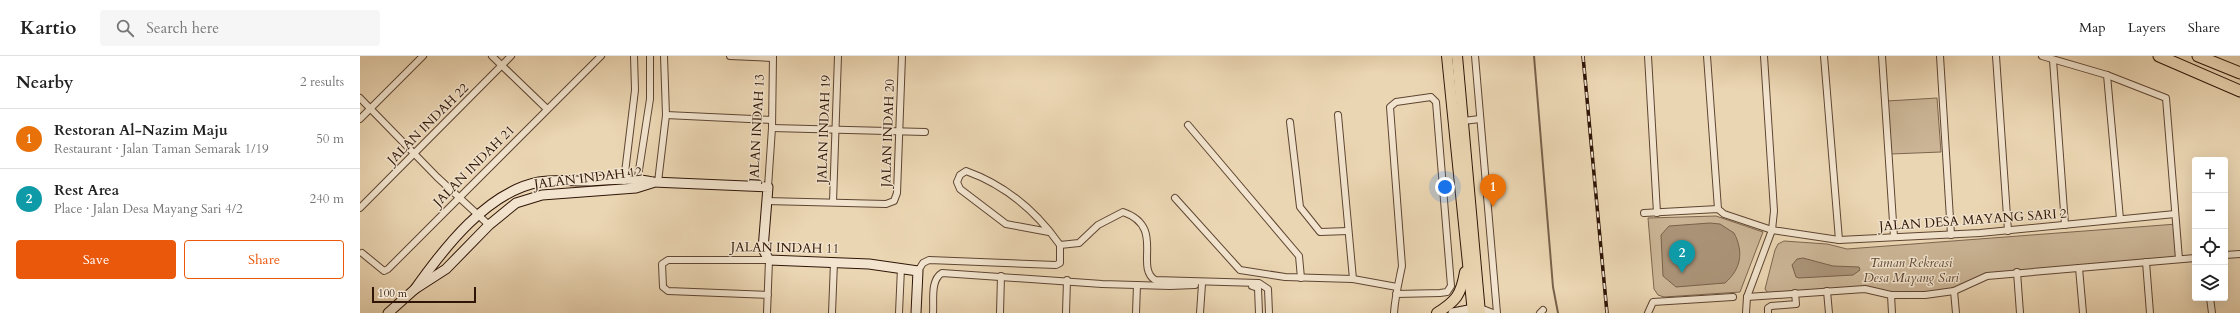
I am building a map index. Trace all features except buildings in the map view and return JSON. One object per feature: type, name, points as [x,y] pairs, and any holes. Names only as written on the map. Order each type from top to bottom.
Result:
[{"type":"highway","points":[[2159,56],[2240,91]]},
{"type":"highway","points":[[2198,56],[2240,73]]},
{"type":"main road","points":[[1447,56],[1468,258],[1476,311]]},
{"type":"main road","points":[[1456,56],[1476,311]]},
{"type":"main road","points":[[1438,313],[1452,304],[1459,296],[1468,258]]},
{"type":"street","points":[[360,119],[423,56]]},
{"type":"street","points":[[492,56],[546,109]]},
{"type":"street","name":"JALAN INDAH 22","points":[[360,208],[511,56]]},
{"type":"street","name":"JALAN INDAH 21","points":[[362,253],[384,271],[601,56]]},
{"type":"street","points":[[623,189],[635,90],[634,56]]},
{"type":"street","points":[[636,183],[650,99],[650,56]]},
{"type":"street","points":[[656,182],[666,115],[664,56]]},
{"type":"street","points":[[730,56],[773,57]]},
{"type":"street","name":"JALAN INDAH 19","points":[[833,202],[838,56]]},
{"type":"street","name":"JALAN INDAH 20","points":[[766,201],[886,204],[894,201],[897,193],[902,56]]},
{"type":"street","points":[[1475,56],[1497,313]]},
{"type":"street","points":[[1648,56],[1657,213]]},
{"type":"street","points":[[1644,214],[1718,209],[1707,56]]},
{"type":"street","points":[[1746,313],[1747,297],[1772,230],[1774,211],[1764,56]]},
{"type":"street","points":[[1824,56],[1838,240]]},
{"type":"street","points":[[1882,56],[1894,237]]},
{"type":"street","points":[[1940,56],[1951,235]]},
{"type":"street","points":[[1996,56],[2008,231]]},
{"type":"street","points":[[2042,56],[2107,75],[2166,98],[2179,259]]},
{"type":"street","name":"JALAN INDAH 13","points":[[769,260],[763,249],[772,128],[773,57]]},
{"type":"street","points":[[2053,60],[2065,225]]},
{"type":"street","points":[[2107,75],[2120,219]]},
{"type":"street","points":[[1175,198],[1240,270],[1301,278],[1353,279],[1397,291],[1447,292],[1451,286],[1436,102],[1431,97],[1396,102],[1390,107],[1402,266],[1397,291],[1394,313]]},
{"type":"street","points":[[360,98],[414,154],[489,226]]},
{"type":"street","points":[[666,115],[772,120]]},
{"type":"street","points":[[1338,115],[1353,279]]},
{"type":"street","points":[[1462,121],[1480,119]]},
{"type":"street","points":[[1290,122],[1301,211],[1320,232],[1348,231]]},
{"type":"street","points":[[1188,125],[1299,256],[1301,278]]},
{"type":"street","points":[[772,128],[925,132]]},
{"type":"street","points":[[916,313],[918,271],[923,263],[929,260],[1056,265],[1060,262],[1060,245],[1050,232],[1018,198],[988,179],[966,171],[960,175],[957,182],[960,189],[1006,224],[1050,232]]},
{"type":"street","name":"JALAN INDAH 12","points":[[415,289],[436,259],[478,215],[508,193],[539,182],[624,179],[636,183],[656,182],[768,187]]},
{"type":"street","name":"JALAN INDAH 12","points":[[388,313],[415,289],[446,269],[489,226],[516,203],[542,194],[623,189],[636,183]]},
{"type":"street","name":"JALAN DESA MAYANG SARI 2","points":[[1718,209],[1724,214],[1772,230],[1838,240],[2008,231],[2175,214]]},
{"type":"street","points":[[1060,245],[1079,243],[1098,225],[1122,212],[1130,214],[1148,236],[1147,270],[1150,277],[1155,280],[1259,284],[1268,289],[1269,313]]},
{"type":"street","points":[[2228,255],[2240,254]]},
{"type":"street","points":[[1747,297],[1865,289],[1891,295],[1925,295],[1954,291],[1987,276],[2017,272],[2192,258]]},
{"type":"street","name":"JALAN INDAH 11","points":[[768,294],[668,291],[663,287],[662,264],[668,260],[769,260],[834,262],[918,271]]},
{"type":"street","points":[[767,313],[769,260]]},
{"type":"street","points":[[832,313],[834,262]]},
{"type":"street","points":[[2146,262],[2150,313]]},
{"type":"street","points":[[899,313],[901,268]]},
{"type":"street","points":[[2080,268],[2083,313]]},
{"type":"street","points":[[2017,272],[2020,313]]},
{"type":"street","points":[[933,313],[934,281],[937,276],[942,273],[1137,285],[1170,286],[1202,284],[1258,288],[1259,313]]},
{"type":"street","points":[[1000,313],[1001,276]]},
{"type":"street","points":[[1066,313],[1067,280]]},
{"type":"street","points":[[1200,313],[1202,284]]},
{"type":"street","points":[[1136,313],[1137,285]]},
{"type":"street","points":[[1828,291],[1829,313]]},
{"type":"street","points":[[1954,291],[1956,313]]},
{"type":"street","points":[[1768,313],[1768,308],[1771,306],[1796,304],[1794,293]]},
{"type":"street","points":[[1891,295],[1892,313]]},
{"type":"street","points":[[1648,313],[1653,302],[1732,297]]},
{"type":"street","points":[[2210,301],[2212,313]]},
{"type":"street","points":[[1453,313],[1476,311],[1493,313]]},
{"type":"green space","points":[[1937,98],[1941,152],[1891,154],[1887,101]]},
{"type":"green space","points":[[1716,216],[1763,232],[1740,292],[1664,297],[1658,295],[1654,289],[1648,218]]},
{"type":"green space","name":"Taman Rekreasi Desa Mayang Sari","points":[[2177,224],[2180,261],[1992,276],[1954,293],[1906,298],[1866,288],[1768,293],[1765,289],[1775,250],[1778,244],[1784,241],[1827,244],[1847,249]]},
{"type":"shaded area","points":[[1710,223],[1720,224],[1734,233],[1740,253],[1738,266],[1735,272],[1725,283],[1676,287],[1663,276],[1661,235],[1669,226]]},
{"type":"shaded area","points":[[1803,258],[1833,266],[1859,267],[1860,270],[1853,275],[1799,278],[1796,277],[1792,265],[1797,259]]},
{"type":"waterway","points":[[1534,56],[1553,287],[1558,313]]},
{"type":"railway","points":[[1583,56],[1607,313]]},
{"type":"place","name":"Restoran Al-Nazim Maju","points":[[1493,207]]},
{"type":"place","name":"Rest Area","points":[[1682,273]]}]
